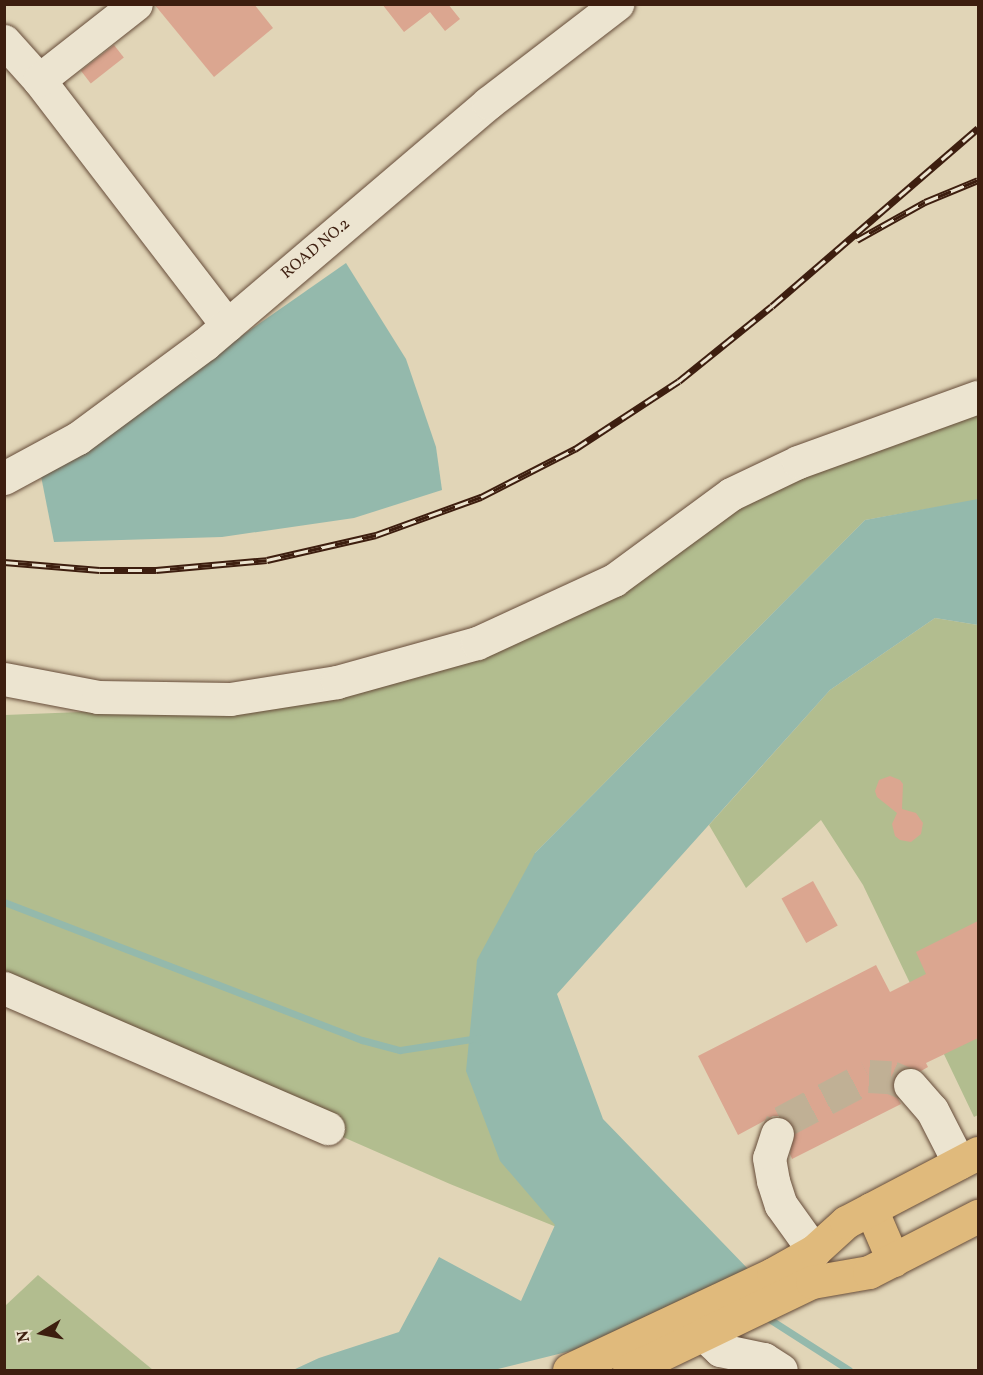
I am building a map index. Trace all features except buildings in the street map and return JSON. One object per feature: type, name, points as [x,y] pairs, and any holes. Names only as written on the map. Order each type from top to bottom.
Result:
[{"type":"main road","points":[[579,1365],[640,1356],[716,1319],[778,1285],[846,1222],[969,1158]]},
{"type":"main road","points":[[871,1209],[893,1260]]},
{"type":"main road","points":[[778,1285],[812,1282],[869,1272],[978,1216]]},
{"type":"street","points":[[39,80],[136,4]]},
{"type":"street","name":"ROAD NO.2","points":[[4,478],[78,438],[228,325],[488,103],[617,4]]},
{"type":"street","points":[[4,41],[39,80],[228,325]]},
{"type":"street","points":[[4,680],[98,697],[230,699],[337,682],[477,644],[614,579],[731,494],[798,462],[978,397]]},
{"type":"street","points":[[4,988],[328,1128]]},
{"type":"street","points":[[910,1085],[969,1158]]},
{"type":"street","points":[[777,1134],[769,1158],[773,1181],[781,1205],[813,1251]]},
{"type":"street","points":[[716,1319],[720,1350],[764,1359],[781,1371]]},
{"type":"green space","points":[[978,404],[978,500],[865,520],[535,853],[559,1228],[450,1184],[5,989],[5,715],[304,703],[407,676],[749,492]]},
{"type":"green space","points":[[935,618],[978,625],[978,1115],[974,1117],[863,885],[821,820],[746,888],[709,825],[830,690]]},
{"type":"green space","points":[[38,1275],[153,1370],[5,1370],[5,1306]]},
{"type":"water","points":[[346,263],[406,359],[436,447],[442,490],[354,518],[222,537],[54,542],[41,476]]},
{"type":"water","points":[[978,499],[978,625],[935,618],[830,690],[557,994],[603,1119],[750,1271],[639,1370],[608,1370],[599,1344],[494,1370],[293,1370],[319,1358],[399,1332],[439,1257],[521,1301],[555,1225],[500,1161],[466,1071],[477,960],[535,853],[865,520]]},
{"type":"waterway","points":[[4,902],[362,1040],[400,1050],[478,1038]]},
{"type":"waterway","points":[[763,1315],[849,1370]]},
{"type":"tunnel","points":[[777,1134],[782,1122],[869,1076],[891,1077],[910,1085]]},
{"type":"railway","points":[[4,562],[100,570],[156,570],[267,560],[376,535],[481,497],[575,449],[679,381],[772,306],[978,128]]},
{"type":"railway","points":[[857,240],[925,202],[978,180]]}]
